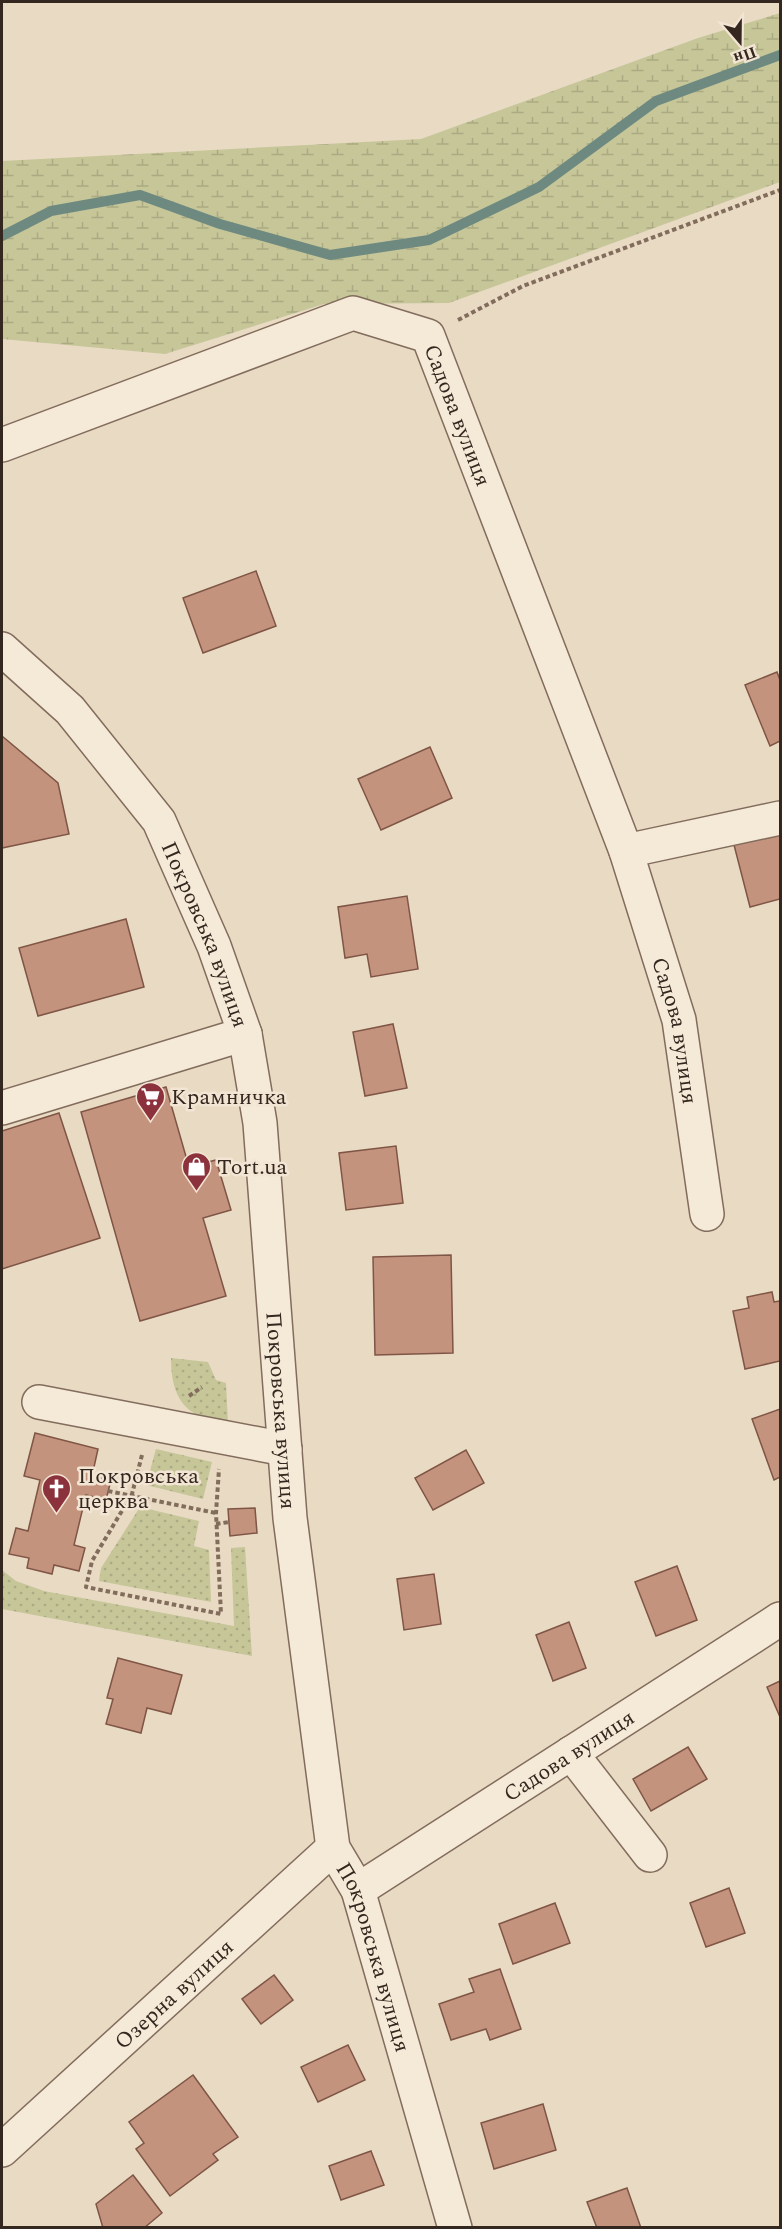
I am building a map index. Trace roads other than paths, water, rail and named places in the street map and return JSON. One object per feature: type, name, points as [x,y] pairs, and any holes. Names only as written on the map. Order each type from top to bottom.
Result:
[{"type":"street","name":"Садова вулиця","points":[[2,445],[352,313],[428,336],[626,851],[679,1020],[707,1214]]},
{"type":"street","name":"Покровська вулиця","points":[[2,649],[70,710],[159,821],[214,946],[245,1034],[260,1123],[290,1518],[333,1848],[358,1890],[455,2228]]},
{"type":"street","points":[[626,851],[780,818]]},
{"type":"street","points":[[2,1108],[245,1034]]},
{"type":"street","points":[[39,1402],[285,1449]]},
{"type":"street","name":"Садова вулиця","points":[[358,1890],[780,1619]]},
{"type":"street","points":[[571,1753],[650,1855]]},
{"type":"street","name":"Озерна вулиця","points":[[6,2141],[333,1848]]},
{"type":"waterway","points":[[2,236],[51,211],[140,195],[220,224],[330,255],[429,240],[539,187],[656,101],[780,55]]},
{"type":"place","name":"Крамничка","points":[[150,1122]]},
{"type":"place","name":"Tort.ua","points":[[196,1192]]},
{"type":"place","name":"Покровська церква","points":[[57,1514]]}]
